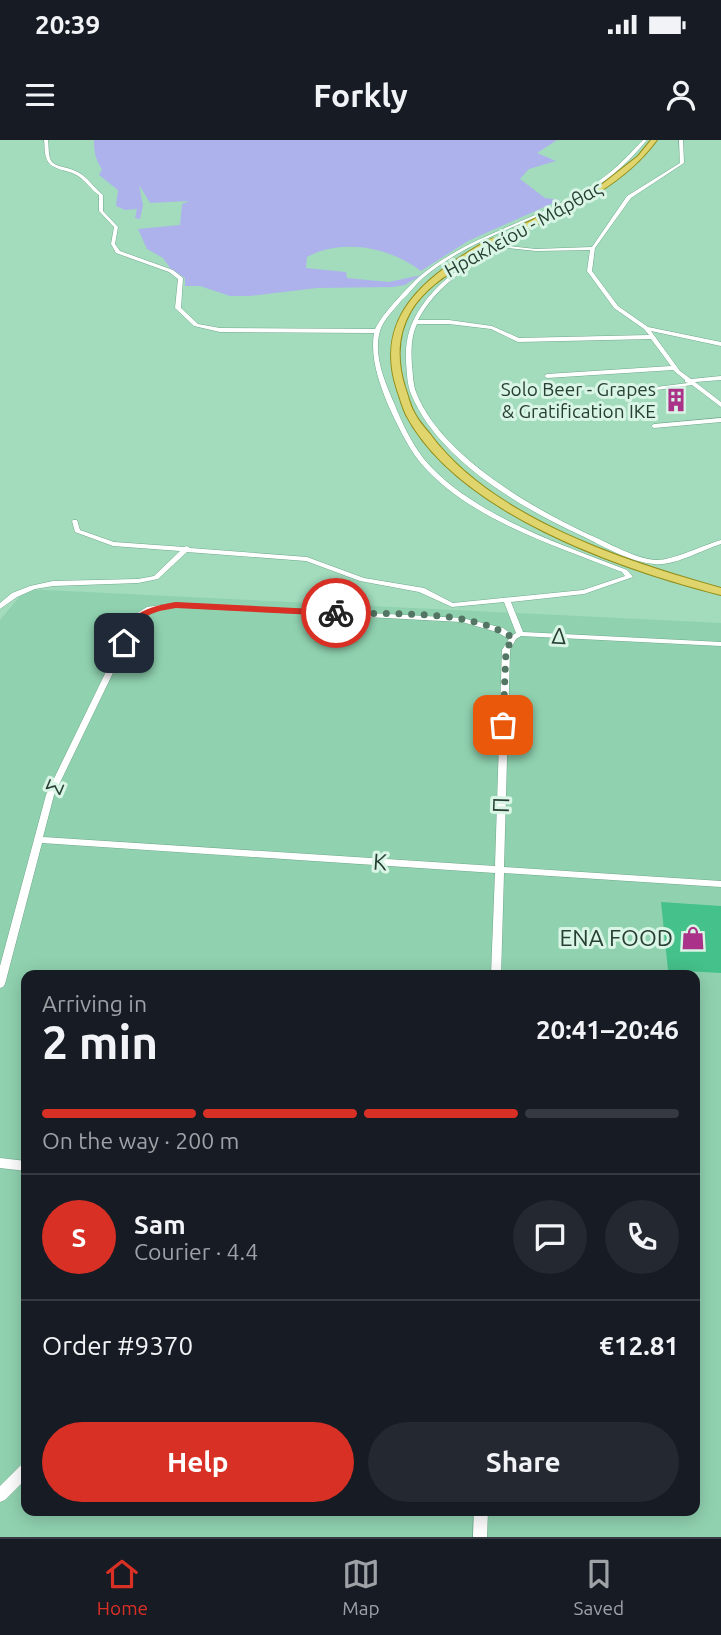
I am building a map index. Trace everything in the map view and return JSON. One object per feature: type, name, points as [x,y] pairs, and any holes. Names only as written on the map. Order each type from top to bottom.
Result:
[{"type":"main road","name":"Ηρακλείου - Μάρθας","points":[[654,140],[635,162],[599,189],[495,241],[482,243],[426,285],[409,306],[397,330],[393,345],[395,373],[401,401],[410,419],[423,437],[464,476],[553,533],[645,571],[721,592]]},
{"type":"street","points":[[46,140],[47,157],[53,164],[76,172],[85,178],[89,189],[101,195],[101,211],[116,227],[113,244],[118,252],[178,275],[182,283],[178,308],[191,322],[220,330],[377,331]]},
{"type":"street","points":[[75,521],[77,531],[97,540],[130,546],[187,548],[307,559],[362,580],[421,590],[452,605],[584,592],[629,577],[625,571],[471,503],[429,468],[412,447],[381,381],[377,331],[416,281],[482,243],[578,194],[627,160],[645,140]]},
{"type":"street","points":[[681,140],[682,163],[629,197],[593,248],[588,265],[593,278],[622,313],[646,328],[721,344]]},
{"type":"street","points":[[482,243],[536,250],[593,248]]},
{"type":"street","points":[[506,247],[482,257],[453,276],[427,300],[409,330],[411,383],[418,402],[448,444],[532,509],[566,527],[656,562],[721,542]]},
{"type":"street","points":[[414,322],[449,322],[492,328],[518,341],[651,337]]},
{"type":"street","points":[[646,328],[674,368],[721,405]]},
{"type":"street","points":[[547,376],[674,368]]},
{"type":"street","points":[[600,396],[721,378]]},
{"type":"street","points":[[654,426],[721,420]]},
{"type":"street","points":[[0,607],[21,592],[50,585],[156,578],[187,548]]},
{"type":"street","points":[[507,600],[517,636]]},
{"type":"street","name":"Δ","points":[[150,609],[176,605],[462,620],[517,636],[721,644]]},
{"type":"street","name":"Σ","points":[[0,984],[50,795],[136,618],[150,609]]},
{"type":"street","name":"Π","points":[[496,970],[506,650],[517,636]]},
{"type":"street","name":"Κ","points":[[39,840],[721,884]]},
{"type":"street","points":[[0,1163],[21,1165]]},
{"type":"street","points":[[0,1495],[21,1475]]},
{"type":"street","points":[[480,1537],[481,1516]]},
{"type":"shaded area","points":[[94,140],[557,140],[537,153],[556,161],[529,169],[520,179],[545,198],[560,200],[468,241],[421,271],[395,256],[365,248],[335,248],[307,257],[306,268],[346,272],[347,278],[389,282],[421,275],[405,285],[317,288],[230,296],[200,286],[185,286],[185,278],[170,268],[163,258],[147,249],[138,229],[180,225],[182,204],[189,201],[150,203],[139,185],[143,205],[140,219],[135,218],[137,209],[125,210],[116,206],[118,190],[99,175],[102,169],[95,155]]},
{"type":"shaded area","points":[[26,589],[721,623],[721,1537],[0,1537],[0,620]]},
{"type":"building","name":"ENA FOOD","points":[[661,902],[721,906],[721,973],[668,970]]},
{"type":"way so far","points":[[336,613],[462,620],[500,629],[513,638],[506,650],[503,725]]},
{"type":"place","name":"Solo Beer - Grapes & Gratification IKE","points":[[676,400]]},
{"type":"place","name":"ENA FOOD","points":[[693,938]]},
{"type":"route","points":[[124,643],[136,618],[150,609],[176,605],[336,613]]}]
